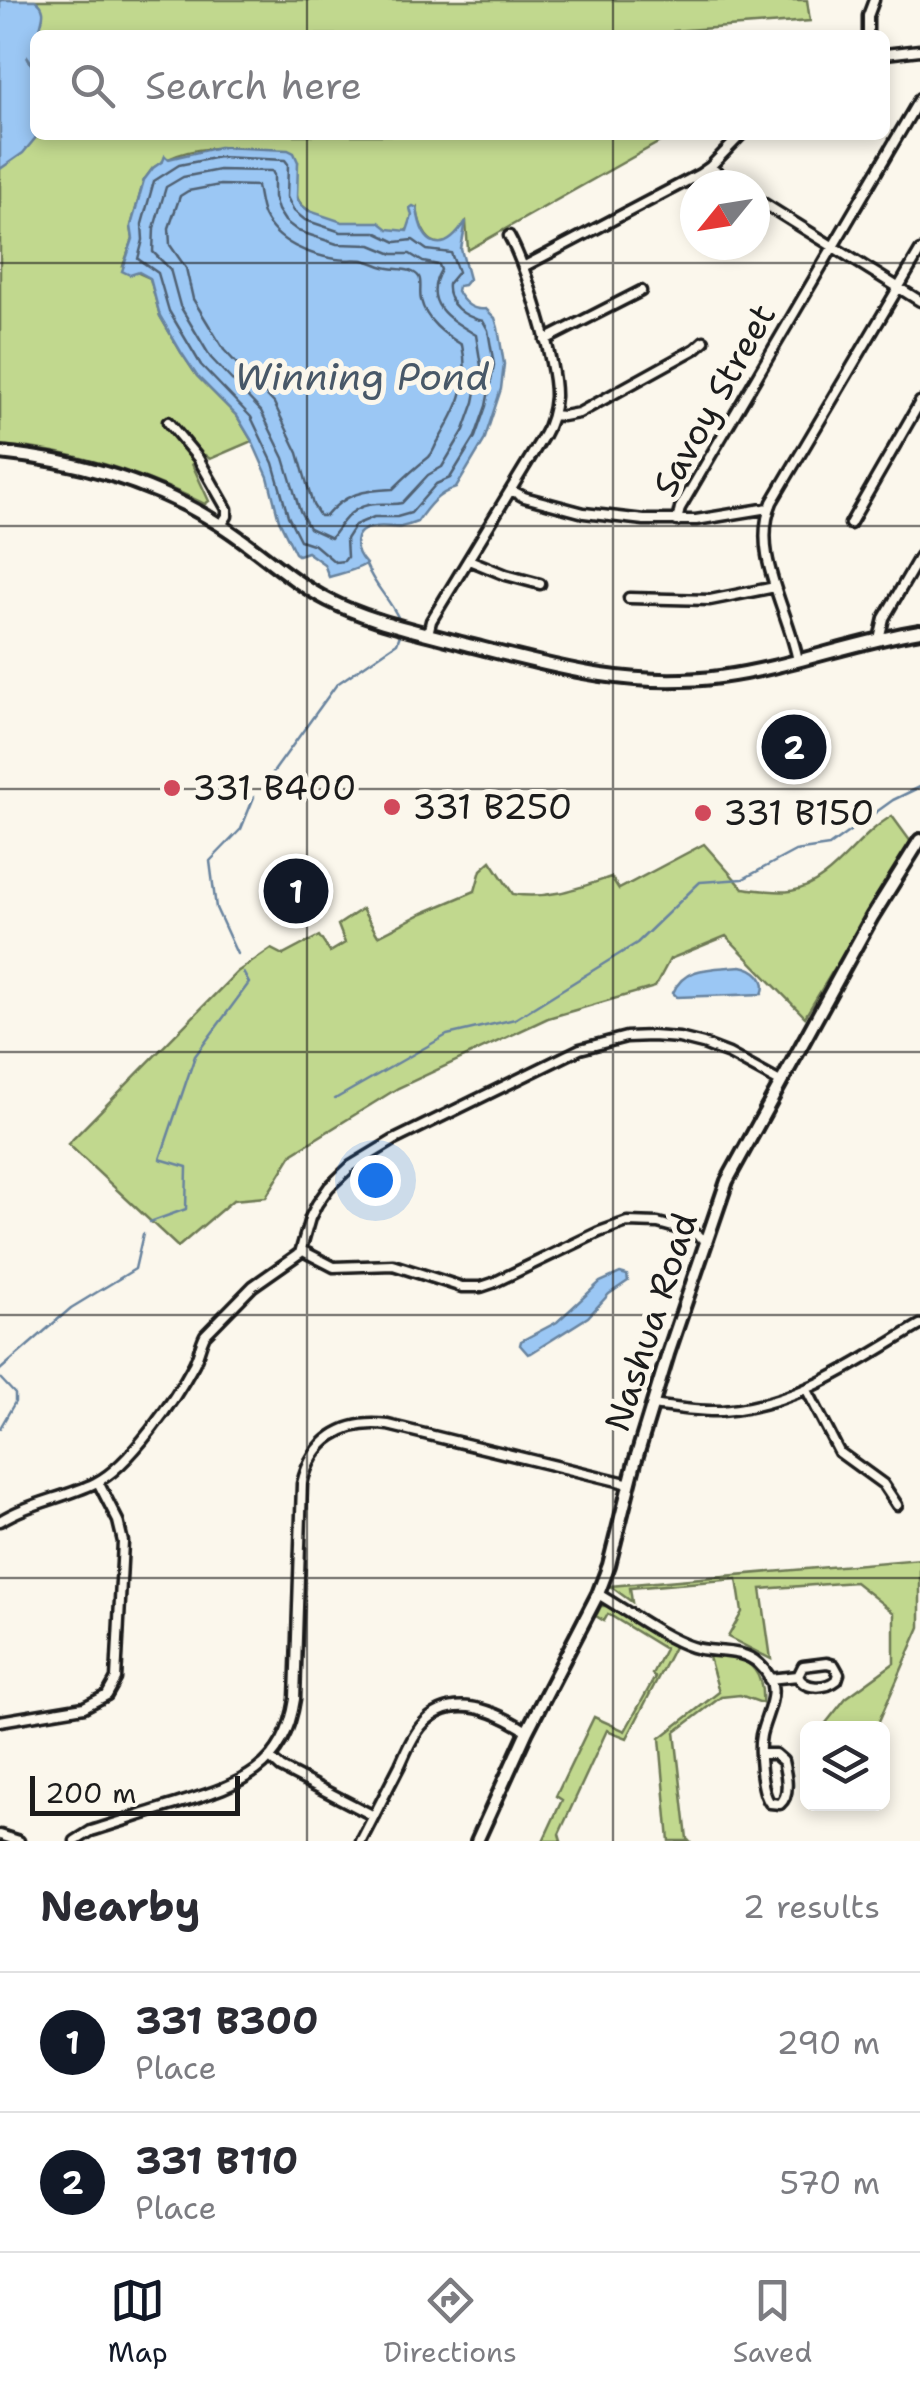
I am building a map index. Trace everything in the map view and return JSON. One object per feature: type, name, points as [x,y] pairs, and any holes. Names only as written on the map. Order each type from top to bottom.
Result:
[{"type":"main road","points":[[0,453],[71,462],[112,474],[178,500],[221,525],[330,601],[368,617],[557,668],[612,678],[703,679],[750,672],[920,631]]},
{"type":"main road","name":"Nashua Road","points":[[477,1841],[609,1565],[652,1405],[727,1181],[891,884],[920,840]]},
{"type":"street","points":[[868,30],[874,0]]},
{"type":"street","points":[[890,53],[920,50]]},
{"type":"street","name":"Savoy Street","points":[[677,522],[680,508],[920,98]]},
{"type":"street","points":[[523,267],[710,167],[736,140]]},
{"type":"street","points":[[710,167],[714,170]]},
{"type":"street","points":[[770,207],[920,301]]},
{"type":"street","points":[[428,634],[430,621],[544,435],[552,415],[554,384],[545,340],[523,267],[509,236]]},
{"type":"street","points":[[798,660],[775,586],[766,536],[769,508],[920,251]]},
{"type":"street","points":[[545,340],[641,291]]},
{"type":"street","points":[[552,415],[579,413],[704,341]]},
{"type":"street","points":[[850,524],[920,402]]},
{"type":"street","points":[[168,422],[198,458],[227,509],[221,525]]},
{"type":"street","points":[[511,490],[584,512],[628,519],[677,522],[769,508]]},
{"type":"street","points":[[879,639],[884,618],[920,556]]},
{"type":"street","points":[[468,560],[540,584]]},
{"type":"street","points":[[628,598],[710,600],[775,586]]},
{"type":"street","points":[[0,1520],[98,1482],[138,1447],[193,1366],[205,1335],[253,1286],[301,1250],[310,1218],[325,1192],[364,1156],[592,1045],[639,1036],[691,1040],[729,1054],[780,1082]]},
{"type":"street","points":[[301,1250],[334,1267],[393,1265],[468,1288],[481,1288],[626,1222],[658,1223],[706,1240]]},
{"type":"street","points":[[652,1405],[719,1411],[808,1390],[920,1324]]},
{"type":"street","points":[[808,1390],[839,1452],[883,1484],[896,1506]]},
{"type":"street","points":[[76,1841],[90,1832],[232,1786],[270,1758],[288,1728],[294,1699],[302,1484],[310,1458],[328,1439],[358,1425],[388,1425],[630,1484]]},
{"type":"street","points":[[0,1721],[84,1707],[107,1695],[116,1679],[123,1542],[118,1521],[98,1482]]},
{"type":"street","points":[[598,1594],[685,1644],[708,1652],[732,1652],[758,1663],[769,1679],[773,1696],[762,1733],[761,1754],[765,1798],[780,1804],[787,1793],[783,1761],[775,1754],[761,1754]]},
{"type":"street","points":[[828,1664],[834,1665],[839,1674],[832,1684],[812,1686],[804,1685],[798,1676],[803,1666],[828,1664]]},
{"type":"street","points":[[769,1679],[798,1676]]},
{"type":"street","points":[[361,1841],[417,1732],[436,1713],[457,1706],[479,1708],[527,1731]]},
{"type":"street","points":[[270,1758],[374,1816]]},
{"type":"street","points":[[0,1835],[18,1841]]},
{"type":"green space","points":[[0,0],[807,0],[810,21],[687,30],[30,30],[30,140],[663,140],[468,250],[466,222],[453,239],[436,243],[426,235],[417,208],[404,232],[347,224],[317,214],[297,197],[298,162],[268,151],[219,148],[165,157],[144,180],[131,226],[133,239],[123,266],[150,278],[160,316],[181,352],[197,376],[237,416],[252,441],[210,459],[205,455],[192,464],[209,501],[205,504],[105,464],[0,445]]},
{"type":"green space","points":[[892,816],[911,842],[805,1017],[726,936],[670,959],[655,987],[548,1018],[398,1088],[293,1153],[266,1197],[233,1200],[178,1247],[68,1144],[237,972],[271,949],[283,955],[319,936],[330,952],[345,943],[338,925],[362,909],[378,936],[475,891],[481,870],[491,861],[513,894],[551,894],[611,877],[619,889],[704,844],[743,888],[791,891],[819,880]]},
{"type":"green space","points":[[920,1559],[920,1627],[879,1721],[828,1721],[846,1698],[894,1663],[894,1613],[855,1582],[761,1589],[771,1659],[728,1637],[742,1612],[737,1579],[630,1588],[632,1602],[610,1586]]},
{"type":"green space","points":[[601,1606],[608,1606],[675,1645],[627,1738],[607,1730],[559,1834],[561,1841],[543,1841],[562,1800],[556,1796],[594,1717],[625,1731],[655,1677],[652,1674],[665,1649],[608,1614],[604,1621],[596,1616]]},
{"type":"green space","points":[[709,1657],[743,1661],[755,1670],[762,1703],[740,1695],[721,1697],[675,1732],[689,1841],[669,1841],[660,1738],[719,1692]]},
{"type":"water","points":[[0,0],[35,0],[43,12],[40,30],[30,30],[30,60],[27,56],[30,140],[34,140],[0,169]]},
{"type":"water","name":"Winning Pond","points":[[219,147],[294,153],[298,162],[297,198],[301,205],[342,222],[379,222],[388,229],[407,231],[413,206],[429,239],[442,243],[466,221],[461,249],[469,279],[457,291],[468,305],[486,309],[495,318],[504,364],[501,389],[484,441],[456,488],[434,501],[417,522],[361,532],[356,542],[366,564],[348,572],[329,577],[324,564],[307,552],[295,553],[279,520],[268,477],[237,416],[197,376],[181,352],[160,316],[150,278],[139,272],[130,275],[122,271],[133,239],[131,226],[144,180],[153,168],[165,156],[168,159]]},
{"type":"water","points":[[741,966],[759,975],[764,984],[762,994],[677,997],[673,993],[692,973]]},
{"type":"water","points":[[620,1273],[627,1275],[628,1281],[609,1294],[588,1317],[531,1353],[520,1345],[557,1322],[600,1282]]},
{"type":"waterway","points":[[366,565],[399,619]]},
{"type":"waterway","points":[[264,785],[337,684],[397,643],[400,635]]},
{"type":"waterway","points":[[335,1099],[447,1035],[515,1019],[637,943],[700,882],[743,879],[795,851],[829,846],[893,800],[920,787]]},
{"type":"waterway","points":[[237,954],[216,908],[210,861],[241,829],[254,797]]},
{"type":"waterway","points":[[150,1222],[186,1209],[187,1167],[160,1159],[195,1056],[249,983],[243,972]]},
{"type":"waterway","points":[[0,1370],[71,1308],[135,1269],[143,1234]]},
{"type":"waterway","points":[[0,1378],[15,1394],[15,1402],[0,1428]]},
{"type":"place","name":"331 B110","points":[[794,747]]},
{"type":"place","name":"331 B400","points":[[172,788]]},
{"type":"place","name":"331 B250","points":[[392,807]]},
{"type":"place","name":"331 B150","points":[[703,813]]},
{"type":"place","name":"331 B300","points":[[296,891]]}]
